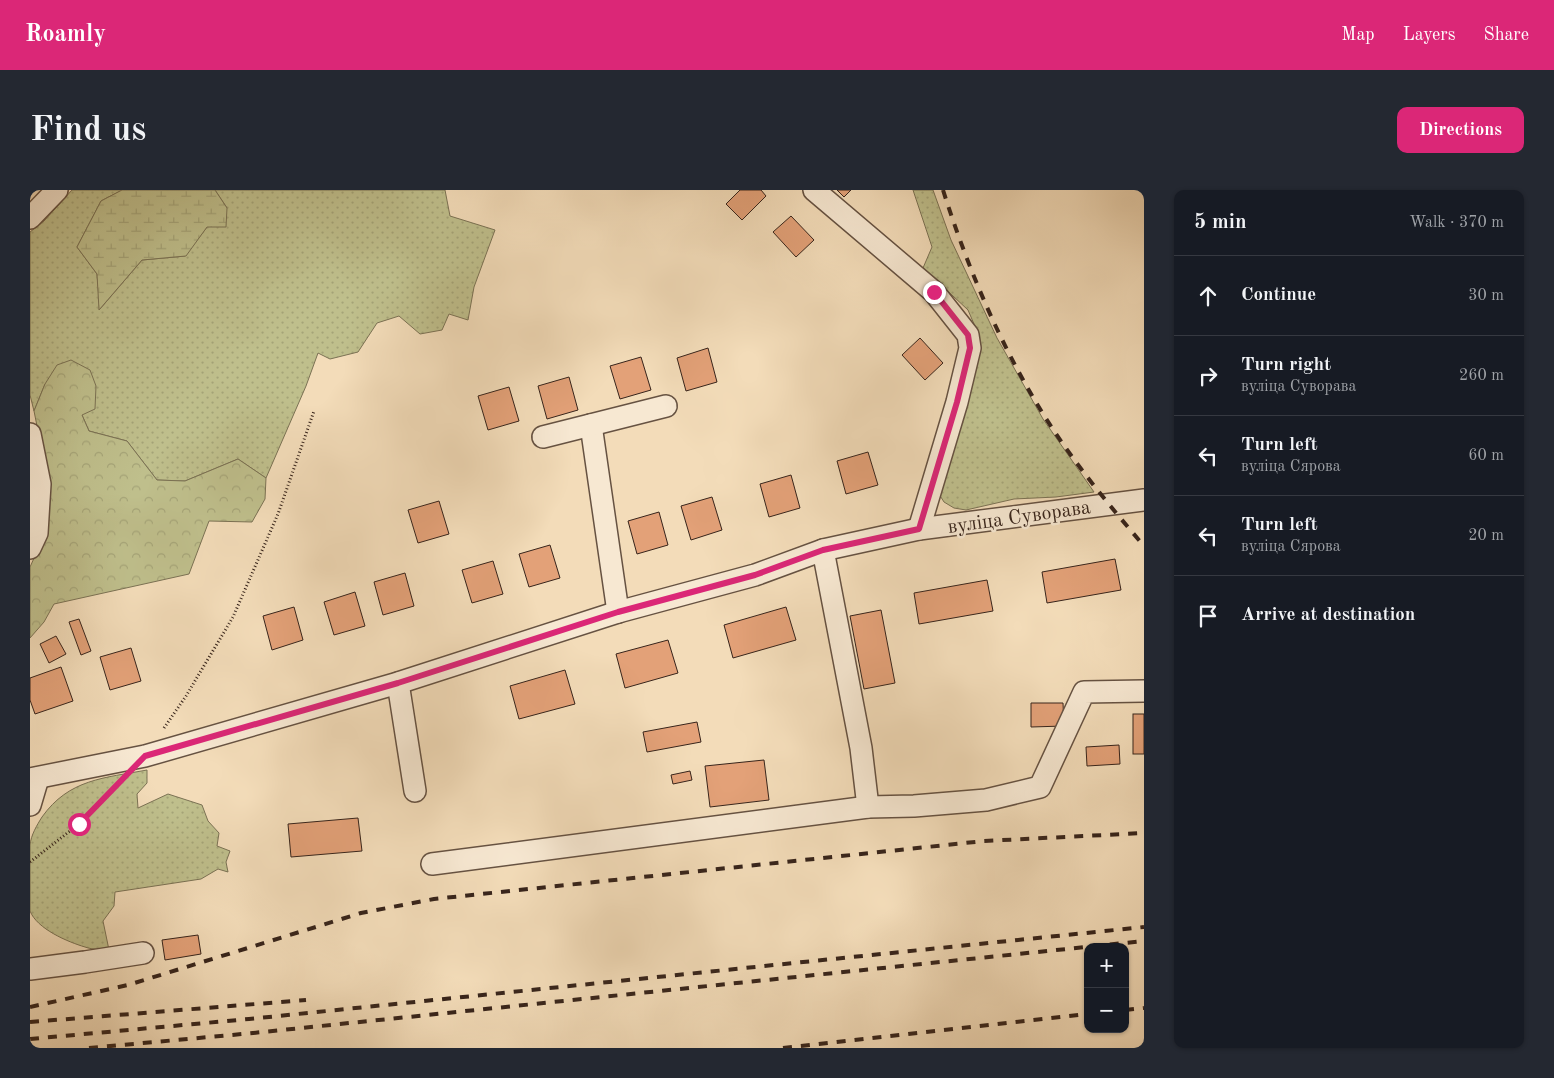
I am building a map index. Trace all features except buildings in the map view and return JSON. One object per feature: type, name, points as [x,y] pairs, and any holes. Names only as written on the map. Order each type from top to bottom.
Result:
[{"type":"street","points":[[30,218],[57,190]]},
{"type":"street","points":[[814,190],[934,292],[968,335],[970,348],[957,402],[919,529]]},
{"type":"street","points":[[543,437],[666,406]]},
{"type":"street","points":[[591,425],[618,612]]},
{"type":"street","points":[[30,434],[40,484],[36,533],[30,548]]},
{"type":"street","name":"вуліца Суворава","points":[[34,778],[145,756],[398,683],[618,612],[755,575],[823,550],[919,529],[1144,500]]},
{"type":"street","points":[[823,550],[861,748],[868,807]]},
{"type":"street","points":[[398,683],[415,792]]},
{"type":"street","points":[[432,864],[868,807],[914,806],[986,800],[1040,787],[1084,692],[1144,690]]},
{"type":"street","points":[[30,805],[34,778]]},
{"type":"street","points":[[30,969],[143,953]]},
{"type":"path","points":[[30,862],[79,824],[145,756],[186,696],[233,617],[278,514],[314,411]]},
{"type":"green space","points":[[72,190],[122,190],[101,201],[77,247],[97,274],[100,309],[142,260],[185,256],[207,227],[227,208],[215,190],[445,190],[450,216],[495,230],[474,287],[468,320],[449,314],[442,330],[420,334],[399,316],[377,323],[358,352],[330,359],[318,353],[306,386],[266,478],[238,459],[185,481],[157,480],[127,441],[89,431],[82,415],[45,384],[34,411],[30,395],[30,232],[44,221]]},
{"type":"green space","points":[[122,190],[215,190],[227,208],[226,227],[207,227],[186,256],[142,260],[99,310],[97,274],[77,247],[101,201]]},
{"type":"green space","points":[[913,190],[933,190],[951,240],[997,338],[1043,419],[1094,492],[1056,497],[1014,499],[966,510],[954,508],[944,502],[939,494],[977,331],[968,310],[923,268],[932,247]]},
{"type":"green space","points":[[71,360],[90,370],[96,386],[95,409],[82,415],[89,431],[127,441],[157,480],[185,481],[238,459],[266,478],[265,499],[252,522],[209,521],[189,574],[54,604],[44,622],[30,638],[30,567],[45,534],[48,481],[34,411],[45,384],[57,365]]},
{"type":"green space","points":[[147,770],[147,783],[137,794],[138,808],[168,794],[202,805],[208,821],[219,833],[217,846],[230,851],[226,862],[228,872],[218,869],[201,879],[115,892],[114,906],[103,921],[109,950],[88,948],[54,934],[39,924],[30,911],[30,845],[38,823],[52,804],[88,782]]},
{"type":"railway","points":[[943,190],[963,249],[987,307],[1029,390],[1056,434],[1080,467],[1144,546]]},
{"type":"railway","points":[[30,1007],[128,985],[361,913],[434,899],[984,841],[1144,833]]},
{"type":"railway","points":[[30,1039],[249,1019],[1144,927]]},
{"type":"railway","points":[[89,1048],[253,1033],[1144,941]]},
{"type":"railway","points":[[30,1022],[306,1000]]},
{"type":"railway","points":[[1129,1010],[1144,1008]]},
{"type":"railway","points":[[783,1048],[1084,1014]]},
{"type":"route","points":[[79,824],[145,756],[398,683],[618,612],[755,575],[823,550],[919,529],[957,402],[970,348],[968,335],[934,292]]}]
